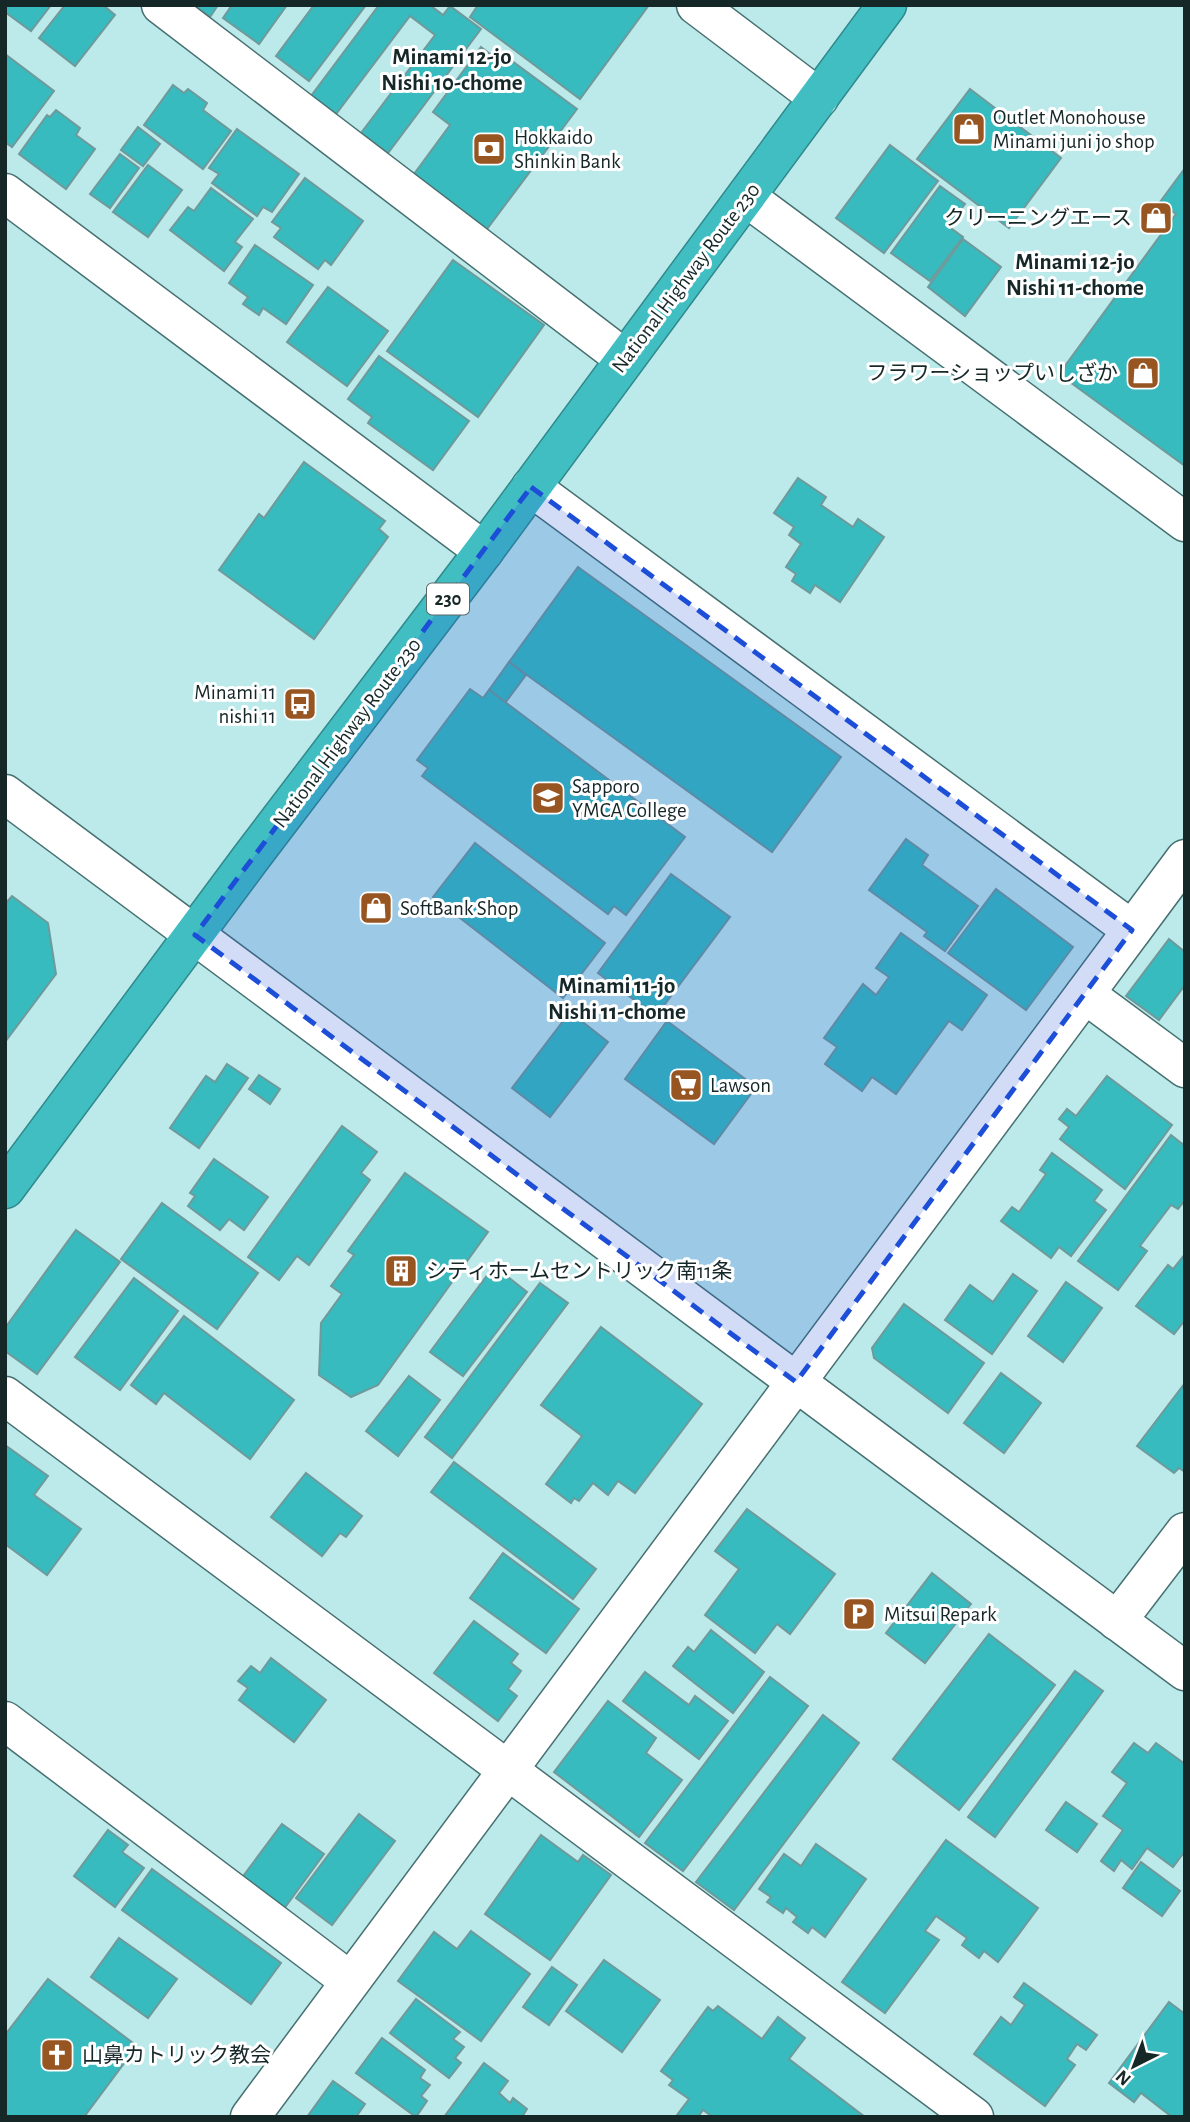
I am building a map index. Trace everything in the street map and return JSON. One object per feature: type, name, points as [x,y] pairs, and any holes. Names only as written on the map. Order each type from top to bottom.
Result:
[{"type":"highway","name":"National Highway Route 230","points":[[5,1189],[484,551],[887,5]]},
{"type":"street","points":[[161,5],[625,359]]},
{"type":"street","points":[[696,5],[819,98]]},
{"type":"street","points":[[5,193],[484,551]]},
{"type":"street","points":[[746,197],[1185,522]]},
{"type":"street","points":[[531,487],[1132,930]]},
{"type":"street","points":[[5,794],[1185,1671]]},
{"type":"street","points":[[250,2117],[1185,859]]},
{"type":"street","points":[[1085,994],[1185,1068]]},
{"type":"street","points":[[5,1396],[974,2117]]},
{"type":"street","points":[[1117,1621],[1185,1532]]},
{"type":"street","points":[[5,1721],[350,1981]]},
{"type":"highlighted area","points":[[531,487],[1132,930],[796,1382],[195,935]]},
{"type":"building","points":[[5,5],[51,5],[31,31],[5,12]]},
{"type":"building","points":[[65,5],[103,5],[115,15],[75,66],[39,38]]},
{"type":"building","points":[[194,5],[218,5],[210,17]]},
{"type":"building","points":[[232,5],[287,5],[259,44],[223,18]]},
{"type":"building","points":[[314,5],[366,5],[309,81],[276,56]]},
{"type":"building","points":[[379,5],[430,5],[443,15],[450,6],[481,29],[388,153],[361,133],[435,35],[410,16],[336,114],[311,96]]},
{"type":"building","points":[[478,5],[649,5],[580,99],[470,17]]},
{"type":"building","name":"Hokkaido Shinkin Bank","points":[[481,47],[499,61],[504,55],[577,109],[487,229],[414,174],[450,125],[433,112]]},
{"type":"building","points":[[5,54],[54,91],[12,147],[5,142]]},
{"type":"building","points":[[173,85],[184,93],[188,89],[207,103],[203,110],[231,131],[203,169],[144,125]]},
{"type":"building","points":[[970,89],[1061,158],[1009,228],[917,159]]},
{"type":"building","points":[[56,110],[80,128],[76,135],[95,149],[66,189],[19,154],[47,115],[50,117]]},
{"type":"building","points":[[138,127],[160,144],[143,166],[121,150]]},
{"type":"building","points":[[237,129],[299,174],[272,212],[263,207],[257,216],[212,183],[219,174],[209,168]]},
{"type":"building","points":[[890,145],[938,181],[884,253],[836,218]]},
{"type":"building","points":[[120,154],[139,168],[110,208],[90,194]]},
{"type":"building","points":[[148,165],[182,190],[148,237],[113,212]]},
{"type":"building","points":[[1185,168],[1185,466],[1059,374],[1176,214],[1160,202]]},
{"type":"building","points":[[305,178],[363,221],[331,265],[325,260],[318,269],[274,237],[281,228],[272,222]]},
{"type":"building","points":[[940,186],[965,204],[948,226],[963,237],[930,281],[891,253]]},
{"type":"building","points":[[211,188],[253,219],[235,242],[242,247],[224,271],[170,230],[188,207],[194,211]]},
{"type":"building","points":[[1152,206],[1168,218],[1156,233],[1141,221]]},
{"type":"building","points":[[963,239],[1001,267],[965,316],[928,287]]},
{"type":"building","points":[[255,245],[313,285],[286,324],[263,308],[259,315],[243,304],[248,297],[229,283]]},
{"type":"building","points":[[453,260],[544,325],[478,417],[387,351]]},
{"type":"building","points":[[328,287],[388,331],[347,386],[287,342]]},
{"type":"building","points":[[379,356],[469,421],[433,470],[368,423],[372,417],[348,399]]},
{"type":"building","points":[[304,462],[385,521],[379,529],[388,537],[314,639],[219,570],[259,514],[264,518]]},
{"type":"building","points":[[798,478],[826,497],[821,505],[853,527],[858,519],[884,537],[840,602],[815,585],[810,593],[792,581],[796,574],[786,567],[801,544],[789,535],[794,527],[774,513]]},
{"type":"building","points":[[578,567],[841,757],[772,852],[509,662]]},
{"type":"building","points":[[509,662],[526,675],[505,703],[489,690]]},
{"type":"building","points":[[470,689],[483,698],[489,690],[685,837],[626,915],[614,906],[608,914],[422,776],[428,768],[417,760]]},
{"type":"building","points":[[906,839],[928,855],[922,865],[978,906],[945,951],[924,936],[927,932],[869,890]]},
{"type":"building","points":[[475,843],[605,943],[563,998],[433,897]]},
{"type":"building","points":[[671,874],[730,917],[656,1016],[598,973]]},
{"type":"building","points":[[996,889],[1073,947],[1026,1010],[948,953]]},
{"type":"building","points":[[12,896],[48,923],[56,974],[5,1042],[5,904]]},
{"type":"building","points":[[901,933],[987,995],[962,1030],[949,1021],[896,1094],[872,1077],[862,1091],[825,1064],[837,1047],[824,1038],[863,984],[876,995],[889,977],[876,968]]},
{"type":"building","points":[[1169,939],[1185,952],[1185,985],[1159,1020],[1126,996]]},
{"type":"building","points":[[570,1012],[608,1042],[550,1117],[512,1088]]},
{"type":"building","points":[[667,1021],[756,1087],[714,1144],[625,1079]]},
{"type":"building","points":[[227,1064],[248,1078],[199,1148],[170,1128],[206,1076],[215,1082]]},
{"type":"building","points":[[259,1075],[280,1089],[270,1104],[249,1089]]},
{"type":"building","points":[[1107,1076],[1172,1125],[1125,1189],[1060,1139],[1069,1127],[1059,1119],[1067,1109],[1076,1116]]},
{"type":"building","points":[[342,1126],[377,1152],[361,1173],[370,1180],[309,1265],[297,1256],[279,1280],[248,1257]]},
{"type":"building","points":[[1171,1135],[1185,1146],[1185,1200],[1178,1209],[1171,1205],[1140,1246],[1147,1251],[1118,1290],[1078,1261]]},
{"type":"building","points":[[1052,1153],[1102,1190],[1094,1201],[1106,1210],[1071,1256],[1059,1247],[1051,1258],[1001,1221],[1012,1207],[1019,1212],[1046,1174],[1040,1170]]},
{"type":"building","points":[[214,1159],[268,1197],[244,1230],[229,1219],[220,1230],[188,1206],[195,1196],[190,1193]]},
{"type":"building","name":"シティホームセントリック南11条","points":[[405,1173],[488,1232],[378,1385],[351,1397],[319,1375],[321,1323],[342,1294],[331,1286],[354,1255],[348,1251]]},
{"type":"building","points":[[162,1203],[258,1273],[217,1329],[121,1259]]},
{"type":"building","points":[[76,1230],[120,1262],[37,1374],[5,1351],[5,1328]]},
{"type":"building","points":[[1185,1254],[1185,1320],[1174,1334],[1136,1306],[1168,1265],[1173,1269]]},
{"type":"building","points":[[494,1266],[527,1292],[463,1376],[430,1352]]},
{"type":"building","points":[[1013,1274],[1037,1291],[992,1354],[945,1320],[970,1285],[993,1302]]},
{"type":"building","points":[[134,1278],[178,1311],[120,1390],[75,1357]]},
{"type":"building","points":[[1066,1282],[1102,1308],[1063,1362],[1028,1336]]},
{"type":"building","points":[[540,1283],[568,1303],[452,1458],[425,1437]]},
{"type":"building","points":[[904,1304],[984,1363],[948,1413],[874,1358],[872,1348]]},
{"type":"building","points":[[184,1316],[294,1400],[250,1459],[164,1393],[156,1404],[131,1385]]},
{"type":"building","points":[[601,1327],[702,1404],[635,1493],[618,1481],[608,1495],[593,1483],[579,1501],[574,1498],[571,1503],[546,1484],[582,1436],[541,1405]]},
{"type":"building","points":[[1001,1373],[1041,1403],[1004,1453],[964,1423]]},
{"type":"building","points":[[409,1376],[440,1400],[398,1456],[366,1431]]},
{"type":"building","points":[[1185,1383],[1185,1472],[1179,1468],[1174,1473],[1137,1446]]},
{"type":"building","points":[[5,1445],[48,1476],[34,1495],[81,1529],[47,1575],[5,1544]]},
{"type":"building","points":[[454,1462],[596,1569],[573,1599],[431,1492]]},
{"type":"building","points":[[306,1473],[362,1516],[346,1537],[340,1533],[322,1556],[271,1517]]},
{"type":"building","points":[[747,1509],[835,1574],[790,1634],[777,1624],[755,1653],[705,1615],[739,1569],[715,1551]]},
{"type":"building","points":[[503,1553],[579,1609],[546,1653],[470,1598]]},
{"type":"building","points":[[932,1573],[971,1604],[925,1663],[886,1633]]},
{"type":"building","points":[[474,1621],[518,1654],[511,1663],[521,1671],[508,1689],[517,1696],[498,1721],[434,1673]]},
{"type":"building","points":[[711,1630],[764,1672],[733,1713],[673,1666],[688,1647],[694,1652]]},
{"type":"building","points":[[989,1634],[1055,1685],[959,1810],[893,1759]]},
{"type":"building","points":[[271,1658],[326,1700],[294,1742],[239,1700],[248,1688],[238,1681],[251,1666],[260,1673]]},
{"type":"building","points":[[1075,1671],[1103,1691],[995,1837],[968,1817]]},
{"type":"building","points":[[645,1672],[689,1705],[695,1696],[728,1721],[699,1759],[623,1701]]},
{"type":"building","points":[[770,1677],[808,1706],[683,1871],[645,1843]]},
{"type":"building","points":[[608,1701],[656,1738],[646,1753],[682,1780],[639,1837],[554,1772]]},
{"type":"building","points":[[823,1715],[859,1743],[734,1910],[696,1882]]},
{"type":"building","points":[[1134,1743],[1148,1753],[1156,1743],[1185,1764],[1185,1851],[1173,1867],[1147,1848],[1132,1869],[1121,1860],[1114,1871],[1101,1861],[1123,1830],[1103,1816],[1127,1783],[1112,1772]]},
{"type":"building","points":[[1066,1802],[1097,1824],[1077,1852],[1046,1830]]},
{"type":"building","points":[[359,1814],[395,1841],[332,1925],[296,1898]]},
{"type":"building","points":[[282,1824],[324,1854],[281,1913],[235,1887]]},
{"type":"building","points":[[108,1830],[128,1845],[122,1852],[144,1868],[115,1907],[74,1876]]},
{"type":"building","points":[[541,1835],[578,1862],[583,1855],[611,1875],[550,1960],[485,1914]]},
{"type":"building","points":[[946,1840],[1038,1908],[998,1962],[984,1951],[979,1958],[962,1945],[967,1938],[936,1916],[925,1931],[939,1940],[885,2013],[842,1982]]},
{"type":"building","points":[[816,1844],[866,1879],[825,1937],[812,1927],[808,1933],[793,1922],[797,1917],[786,1908],[783,1913],[767,1902],[771,1897],[759,1889],[784,1854],[801,1866]]},
{"type":"building","points":[[1141,1862],[1180,1891],[1162,1916],[1123,1888]]},
{"type":"building","points":[[152,1869],[281,1963],[251,2004],[122,1910]]},
{"type":"building","points":[[471,1931],[530,1974],[481,2041],[398,1981],[434,1932],[457,1949]]},
{"type":"building","points":[[119,1938],[177,1979],[148,2018],[91,1977]]},
{"type":"building","points":[[604,1960],[660,2000],[622,2052],[566,2011]]},
{"type":"building","points":[[552,1967],[577,1985],[549,2025],[523,2007]]},
{"type":"building","points":[[48,1979],[137,2046],[84,2117],[5,2117],[5,2035]]},
{"type":"building","points":[[1024,1983],[1097,2035],[1086,2050],[1077,2044],[1067,2059],[1075,2065],[1045,2106],[974,2054],[1001,2017],[1011,2025],[1025,2005],[1014,1997]]},
{"type":"building","points":[[416,1999],[460,2032],[453,2039],[464,2047],[455,2058],[461,2063],[449,2078],[390,2033]]},
{"type":"building","points":[[1169,2002],[1185,2014],[1185,2117],[1172,2117],[1141,2093],[1134,2102],[1109,2083]]},
{"type":"building","points":[[718,2006],[762,2039],[778,2017],[805,2038],[789,2059],[865,2117],[713,2117],[703,2110],[698,2117],[677,2115],[689,2099],[669,2085],[673,2080],[661,2071],[708,2007],[713,2011]]},
{"type":"building","points":[[382,2038],[425,2070],[420,2078],[430,2085],[421,2096],[427,2101],[416,2117],[356,2073]]},
{"type":"building","points":[[484,2063],[508,2081],[499,2093],[510,2103],[513,2098],[527,2109],[522,2117],[444,2117]]},
{"type":"building","points":[[333,2081],[365,2104],[356,2117],[307,2117]]},
{"type":"place","name":"Outlet Monohouse Minami juni jo shop","points":[[969,129]]},
{"type":"place","name":"Hokkaido Shinkin Bank","points":[[489,149]]},
{"type":"place","name":"クリーニングエース","points":[[1156,218]]},
{"type":"place","name":"フラワーショップいしざか","points":[[1143,373]]},
{"type":"place","name":"Minami 11 nishi 11","points":[[300,704]]},
{"type":"place","name":"Sapporo YMCA College","points":[[548,798]]},
{"type":"place","name":"SoftBank Shop","points":[[376,908]]},
{"type":"place","name":"Lawson","points":[[686,1085]]},
{"type":"place","name":"シティホームセントリック南11条","points":[[401,1271]]},
{"type":"place","name":"Mitsui Repark","points":[[859,1614]]},
{"type":"place","name":"山鼻カトリック教会","points":[[57,2055]]},
{"type":"district","name":"Minami 12-jo Nishi 10-chome","points":[[452,70]]},
{"type":"district","name":"Minami 12-jo Nishi 11-chome","points":[[1075,275]]},
{"type":"district","name":"Minami 11-jo Nishi 11-chome","points":[[617,999]]}]
